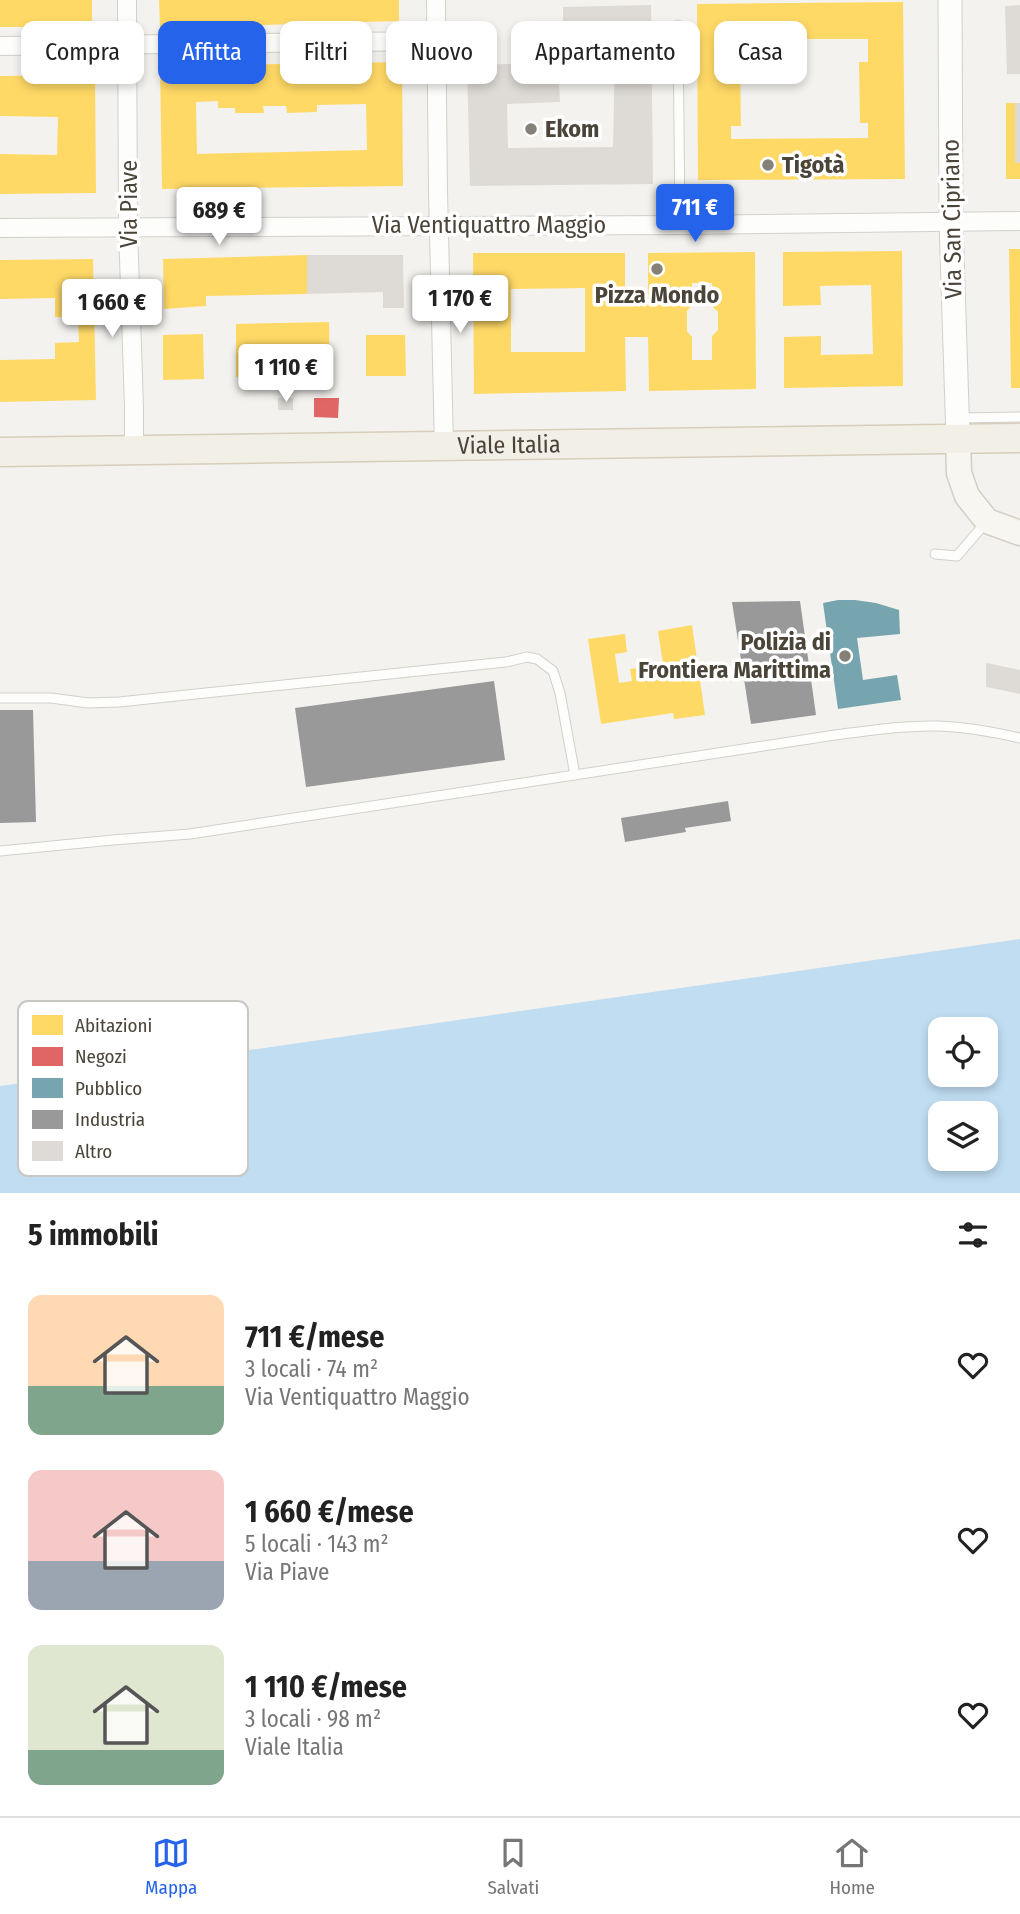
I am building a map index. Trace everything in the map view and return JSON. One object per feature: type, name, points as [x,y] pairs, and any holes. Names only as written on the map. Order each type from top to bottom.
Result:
[{"type":"main road","name":"Viale Italia","points":[[0,452],[444,446],[958,429],[1020,438]]},
{"type":"main road","points":[[958,429],[959,473],[967,496],[987,521],[1020,533]]},
{"type":"street","name":"Via Piave","points":[[127,0],[127,21]]},
{"type":"street","points":[[436,0],[436,21]]},
{"type":"street","name":"Via San Cipriano","points":[[950,0],[951,222],[958,429]]},
{"type":"street","points":[[144,44],[386,41]]},
{"type":"street","points":[[0,46],[21,46]]},
{"type":"street","name":"Via Piave","points":[[128,84],[128,228],[134,450]]},
{"type":"street","points":[[437,84],[444,446]]},
{"type":"street","name":"Via Ventiquattro Maggio","points":[[0,228],[1020,221]]},
{"type":"lane","points":[[679,84],[680,225]]},
{"type":"lane","name":"Viale Italia","points":[[958,429],[1020,418]]},
{"type":"lane","points":[[935,554],[957,556],[987,521]]},
{"type":"lane","points":[[0,698],[119,702],[506,662],[527,657],[537,659],[553,671],[560,693],[575,775]]},
{"type":"lane","points":[[0,851],[190,834],[835,735],[939,726],[1020,738]]},
{"type":"water","points":[[1020,939],[1020,1193],[0,1193],[0,1086],[18,1083],[18,1176],[248,1176],[248,1050]]},
{"type":"building: Abitazioni","points":[[0,0],[92,0],[92,21],[21,21],[21,27],[0,27]]},
{"type":"building: Abitazioni","points":[[159,0],[399,0],[399,21],[280,21],[280,24],[266,25],[266,21],[160,21]]},
{"type":"building: Abitazioni","points":[[903,2],[905,179],[698,180],[700,21],[697,21],[697,4]]},
{"type":"building: Abitazioni","points":[[372,62],[386,62],[386,84],[402,84],[403,186],[162,189],[160,84],[266,84],[266,64],[280,64],[280,84],[372,84]],"holes":[[[218,101],[218,108],[235,108],[235,113],[264,113],[263,106],[286,106],[287,113],[317,112],[317,105],[366,104],[367,150],[197,154],[196,102]]]},
{"type":"building: Abitazioni","points":[[0,76],[21,76],[21,84],[95,84],[96,193],[0,194],[0,154],[57,155],[58,117],[0,116]]},
{"type":"building: Abitazioni","points":[[1006,103],[1015,103],[1015,163],[1020,162],[1020,179],[1006,179]]},
{"type":"building: Abitazioni","points":[[1009,249],[1020,249],[1020,388],[1011,388]]},
{"type":"building: Abitazioni","points":[[902,251],[903,386],[784,388],[784,337],[821,336],[821,355],[873,354],[871,285],[820,286],[821,305],[783,306],[783,252]]},
{"type":"building: Abitazioni","points":[[755,252],[756,389],[649,391],[648,337],[625,337],[626,391],[474,394],[473,253],[625,253],[625,296],[648,296],[648,253]],"holes":[[[692,283],[712,283],[713,307],[718,312],[718,330],[712,336],[712,360],[692,360],[692,337],[687,331],[687,311],[692,305]],[[585,288],[585,352],[511,352],[511,289]]]},
{"type":"building: Abitazioni","points":[[307,255],[307,294],[206,296],[206,306],[164,309],[163,259]]},
{"type":"building: Abitazioni","points":[[93,259],[96,400],[0,402],[0,360],[55,359],[55,343],[79,342],[78,317],[55,317],[55,298],[0,299],[0,260]]},
{"type":"building: Abitazioni","points":[[329,322],[330,375],[236,377],[236,324]]},
{"type":"building: Abitazioni","points":[[203,334],[204,379],[163,380],[163,335]]},
{"type":"building: Abitazioni","points":[[366,335],[405,335],[406,376],[366,376]]},
{"type":"building: Abitazioni","points":[[692,625],[705,715],[674,719],[673,713],[601,724],[588,639],[625,634],[627,652],[615,654],[619,683],[632,681],[630,669],[663,664],[658,631]]},
{"type":"building: Negozi","points":[[314,398],[339,398],[338,418],[314,417]]},
{"type":"building: Pubblico","name":"Polizia di Frontiera Marittima","points":[[838,600],[876,603],[899,610],[900,634],[857,638],[863,680],[897,675],[901,700],[838,709],[823,603]]},
{"type":"building: Industria","points":[[800,601],[816,715],[751,724],[732,602]]},
{"type":"building: Industria","points":[[494,681],[505,760],[306,787],[295,708]]},
{"type":"building: Industria","points":[[0,710],[33,710],[36,822],[0,823]]},
{"type":"building: Industria","points":[[728,801],[731,821],[625,842],[621,818]]},
{"type":"building: Altro","points":[[651,5],[651,21],[563,21],[563,7]]},
{"type":"building: Altro","points":[[1020,5],[1020,74],[1007,74],[1005,6]]},
{"type":"building: Altro","points":[[497,64],[511,64],[511,84],[559,84],[560,102],[507,104],[508,148],[613,147],[614,84],[652,84],[653,184],[470,186],[467,84],[497,84]]},
{"type":"building: Altro","points":[[1015,103],[1020,103],[1020,162],[1015,163]]},
{"type":"building: Altro","points":[[307,255],[403,255],[404,308],[383,308],[383,292],[307,294]]},
{"type":"building: Altro","points":[[278,398],[293,398],[293,410],[278,410]]},
{"type":"building: Altro","points":[[986,663],[1020,670],[1020,694],[986,687]]},
{"type":"place","name":"Ekom","points":[[531,129]]},
{"type":"place","name":"Tigotà","points":[[768,165]]},
{"type":"place","name":"Pizza Mondo","points":[[657,269]]},
{"type":"place","name":"Polizia di Frontiera Marittima","points":[[845,656]]}]
